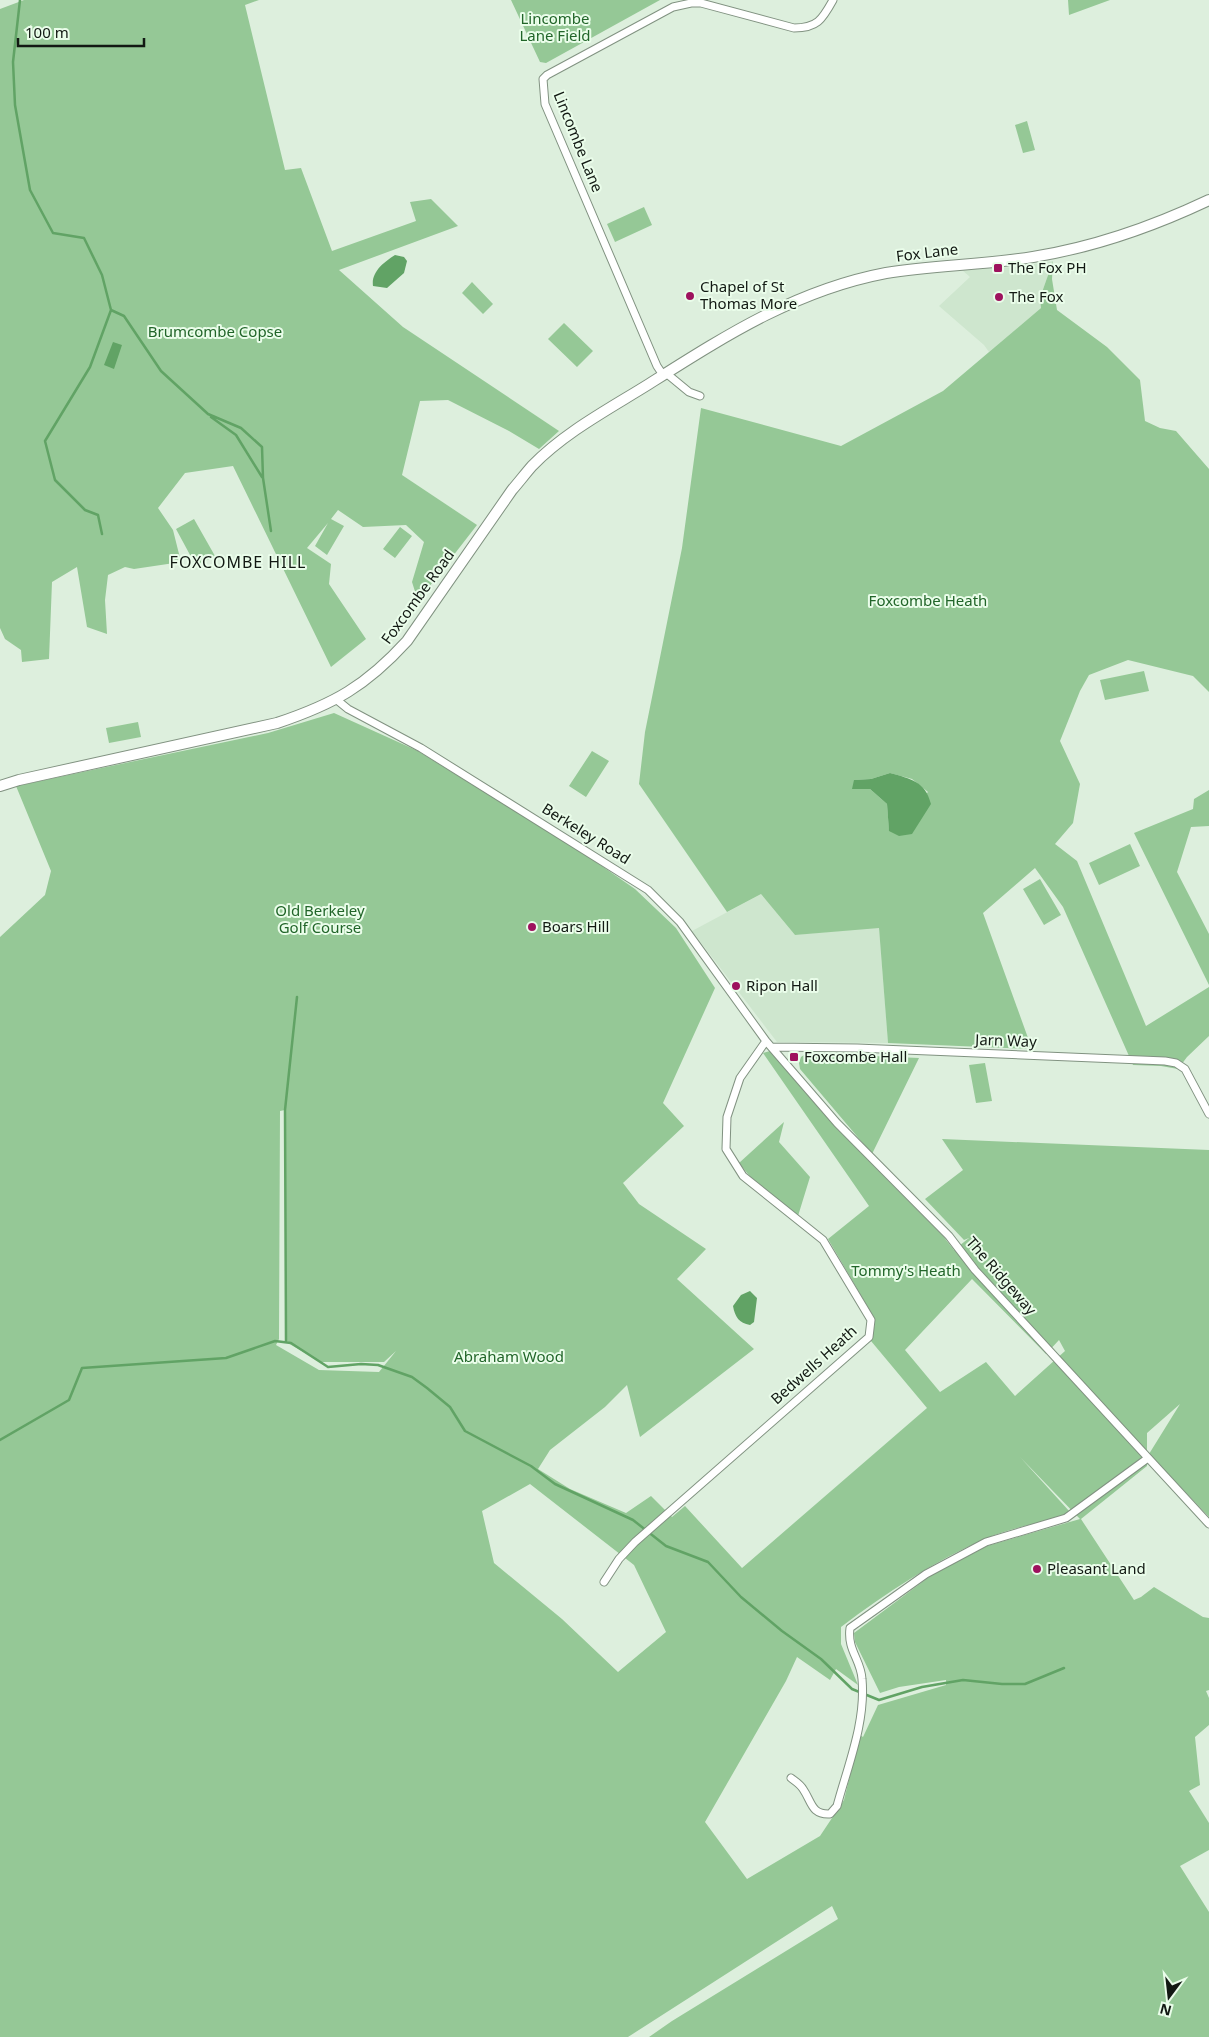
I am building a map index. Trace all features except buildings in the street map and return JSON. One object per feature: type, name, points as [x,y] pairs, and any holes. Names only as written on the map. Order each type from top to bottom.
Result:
[{"type":"street","name":"Lincombe Lane","points":[[665,374],[657,366],[546,104],[543,79],[547,75],[674,7],[691,3],[702,3],[794,28],[806,28],[814,26],[821,19],[833,0]]},
{"type":"street","name":"Fox Lane","points":[[665,374],[708,346],[757,318],[836,285],[886,274],[1030,258],[1079,248],[1127,235],[1209,200]]},
{"type":"street","points":[[665,374],[689,392],[700,396]]},
{"type":"street","name":"Foxcombe Road","points":[[0,786],[19,780],[252,729],[311,711],[337,700],[371,677],[407,641],[512,490],[531,467],[558,443],[665,374]]},
{"type":"street","name":"Berkeley Road","points":[[337,700],[364,718],[421,748],[648,890],[680,922],[769,1044]]},
{"type":"street","name":"Jarn Way","points":[[769,1044],[1165,1061],[1176,1063],[1185,1070],[1209,1114]]},
{"type":"street","name":"The Ridgeway","points":[[769,1044],[837,1123],[949,1236],[974,1270],[1209,1524]]},
{"type":"street","name":"Bedwells Heath","points":[[604,1582],[619,1559],[636,1542],[869,1337],[871,1320],[823,1240],[743,1176],[726,1149],[727,1116],[740,1078],[769,1044]]},
{"type":"street","points":[[791,1778],[802,1787],[814,1810],[821,1814],[830,1814],[836,1806],[861,1717],[862,1678],[849,1640],[850,1628],[926,1574],[986,1542],[1066,1518],[1148,1458]]},
{"type":"shaded area","points":[[395,255],[404,257],[407,261],[404,273],[387,288],[373,286],[376,272]]},
{"type":"shaded area","points":[[1053,261],[1040,298],[1041,308],[989,352],[984,345],[939,306],[970,277],[962,270],[1015,267]]},
{"type":"shaded area","points":[[113,342],[122,345],[114,369],[104,365]]},
{"type":"shaded area","points":[[890,773],[916,782],[925,790],[931,804],[912,834],[899,836],[889,831],[887,804],[870,789],[852,789],[854,780],[871,779]]},
{"type":"shaded area","points":[[761,894],[795,935],[879,927],[888,1043],[777,1042],[692,931]]},
{"type":"shaded area","points":[[750,1291],[757,1298],[754,1322],[750,1325],[738,1319],[733,1306],[741,1295]]},
{"type":"green space","name":"Brumcombe Copse","points":[[24,0],[259,0],[245,5],[285,170],[301,168],[332,251],[416,221],[410,202],[431,199],[458,226],[339,270],[403,327],[559,431],[539,449],[509,431],[448,400],[420,401],[402,475],[477,525],[418,601],[412,582],[424,542],[406,525],[363,527],[338,510],[331,519],[344,526],[327,555],[315,546],[328,523],[307,548],[331,564],[329,584],[366,639],[331,667],[233,466],[185,473],[158,508],[173,530],[181,562],[134,569],[125,567],[108,575],[105,600],[107,634],[87,627],[77,567],[52,582],[49,659],[22,662],[21,650],[5,639],[0,628],[0,9]]},
{"type":"green space","name":"Lincombe Lane Field","points":[[511,0],[660,0],[546,63],[540,62]]},
{"type":"green space","points":[[1068,0],[1110,0],[1069,15]]},
{"type":"green space","points":[[1027,121],[1035,150],[1023,153],[1015,125]]},
{"type":"green space","points":[[644,207],[652,225],[615,242],[607,224]]},
{"type":"green space","name":"Foxcombe Heath","points":[[1053,261],[1052,279],[1057,310],[1107,347],[1140,380],[1145,421],[1160,428],[1176,431],[1209,469],[1209,692],[1193,676],[1128,660],[1089,675],[1080,691],[1060,741],[1080,784],[1073,823],[1055,844],[1077,861],[1146,1026],[1209,987],[1209,1036],[1187,1057],[1178,1069],[1133,1065],[1063,907],[1035,868],[983,913],[1032,1049],[888,1043],[879,928],[795,935],[761,894],[727,912],[639,784],[645,732],[682,548],[701,408],[841,446],[943,391],[1041,308],[1040,298]],"holes":[[[890,773],[912,779],[928,792],[889,830],[887,804],[870,789],[854,780],[871,779]]]},
{"type":"green space","points":[[472,282],[493,304],[483,314],[462,293]]},
{"type":"green space","points":[[564,323],[593,351],[577,367],[548,339]]},
{"type":"green space","points":[[194,519],[215,556],[196,566],[176,529]]},
{"type":"green space","points":[[400,527],[412,536],[395,558],[383,549]]},
{"type":"green space","points":[[1144,671],[1149,691],[1105,700],[1100,680]]},
{"type":"green space","points":[[334,713],[418,751],[583,853],[635,889],[676,928],[715,988],[663,1103],[684,1126],[623,1183],[639,1204],[706,1249],[677,1279],[754,1349],[640,1437],[627,1385],[605,1407],[550,1450],[538,1469],[570,1489],[626,1513],[651,1496],[672,1517],[685,1506],[742,1568],[927,1408],[871,1341],[875,1323],[873,1316],[828,1239],[869,1206],[763,1053],[770,1051],[837,1129],[943,1236],[954,1250],[969,1238],[964,1240],[925,1199],[963,1170],[942,1139],[1209,1150],[1209,1517],[1149,1454],[1180,1404],[1147,1433],[1147,1466],[1081,1519],[1134,1600],[1154,1587],[1203,1617],[1209,1618],[1209,1690],[1206,1691],[1209,1698],[1209,1725],[1195,1737],[1200,1785],[1189,1791],[1209,1823],[1209,1850],[1180,1866],[1209,1912],[1209,2037],[649,2037],[838,1919],[832,1906],[628,2037],[0,2037],[0,937],[45,895],[51,871],[16,786],[268,733]],"holes":[[[285,1110],[286,1342],[321,1362],[384,1362],[396,1351],[379,1372],[319,1370],[276,1345],[279,1339],[280,1111]],[[972,1279],[1046,1354],[1059,1340],[1065,1351],[1015,1396],[986,1362],[940,1392],[905,1350]],[[1020,1457],[1080,1519],[987,1546],[933,1574],[854,1633],[855,1642],[880,1693],[899,1687],[946,1680],[946,1685],[878,1705],[863,1737],[860,1735],[844,1800],[820,1836],[747,1879],[705,1822],[786,1681],[797,1657],[830,1680],[836,1669],[858,1685],[841,1644],[841,1627],[911,1578],[967,1547],[996,1534],[1064,1516],[1070,1512]],[[530,1484],[634,1565],[666,1632],[618,1672],[562,1619],[494,1563],[482,1511]]]},
{"type":"green space","points":[[138,722],[141,737],[109,743],[106,728]]},
{"type":"green space","points":[[592,751],[609,761],[586,797],[569,786]]},
{"type":"green space","points":[[1209,790],[1209,826],[1191,827],[1177,872],[1209,934],[1209,985],[1134,833],[1193,809],[1194,799]]},
{"type":"green space","points":[[1130,844],[1140,866],[1099,885],[1089,863]]},
{"type":"green space","points":[[1040,879],[1061,915],[1044,925],[1023,889]]},
{"type":"green space","points":[[827,1054],[919,1058],[872,1154],[800,1069],[799,1063],[804,1055]]},
{"type":"green space","points":[[985,1063],[992,1101],[976,1103],[969,1065]]},
{"type":"green space","points":[[784,1122],[779,1142],[810,1177],[798,1216],[756,1184],[739,1163]]},
{"type":"waterway","points":[[20,0],[13,62],[15,105],[30,190],[53,233],[84,238],[102,275],[111,310],[90,367],[45,441],[55,480],[85,510],[98,515],[102,534]]},
{"type":"waterway","points":[[111,310],[124,316],[161,371],[208,414],[241,428],[262,447],[263,478],[271,531]]},
{"type":"waterway","points":[[211,417],[236,435],[262,477]]},
{"type":"waterway","points":[[286,1342],[285,1110],[297,997]]},
{"type":"waterway","points":[[0,1440],[69,1400],[82,1368],[226,1358],[275,1341],[291,1343],[328,1367],[361,1364],[378,1365],[412,1377],[450,1407],[465,1431],[531,1466],[555,1484],[633,1520],[666,1546],[708,1562],[741,1597],[782,1631],[821,1659],[852,1689],[879,1700],[922,1687],[963,1680],[1025,1684],[1064,1668]]},
{"type":"place","name":"The Fox PH","points":[[998,268]]},
{"type":"place","name":"Chapel of St Thomas More","points":[[690,296]]},
{"type":"place","name":"The Fox","points":[[999,297]]},
{"type":"place","name":"Boars Hill","points":[[532,927]]},
{"type":"place","name":"Ripon Hall","points":[[736,986]]},
{"type":"place","name":"Foxcombe Hall","points":[[794,1057]]},
{"type":"place","name":"Pleasant Land","points":[[1037,1569]]},
{"type":"district","name":"FOXCOMBE HILL","points":[[238,562]]},
{"type":"park label","name":"Old Berkeley Golf Course","points":[[320,920]]},
{"type":"park label","name":"Tommy's Heath","points":[[906,1271]]},
{"type":"park label","name":"Abraham Wood","points":[[509,1357]]}]
